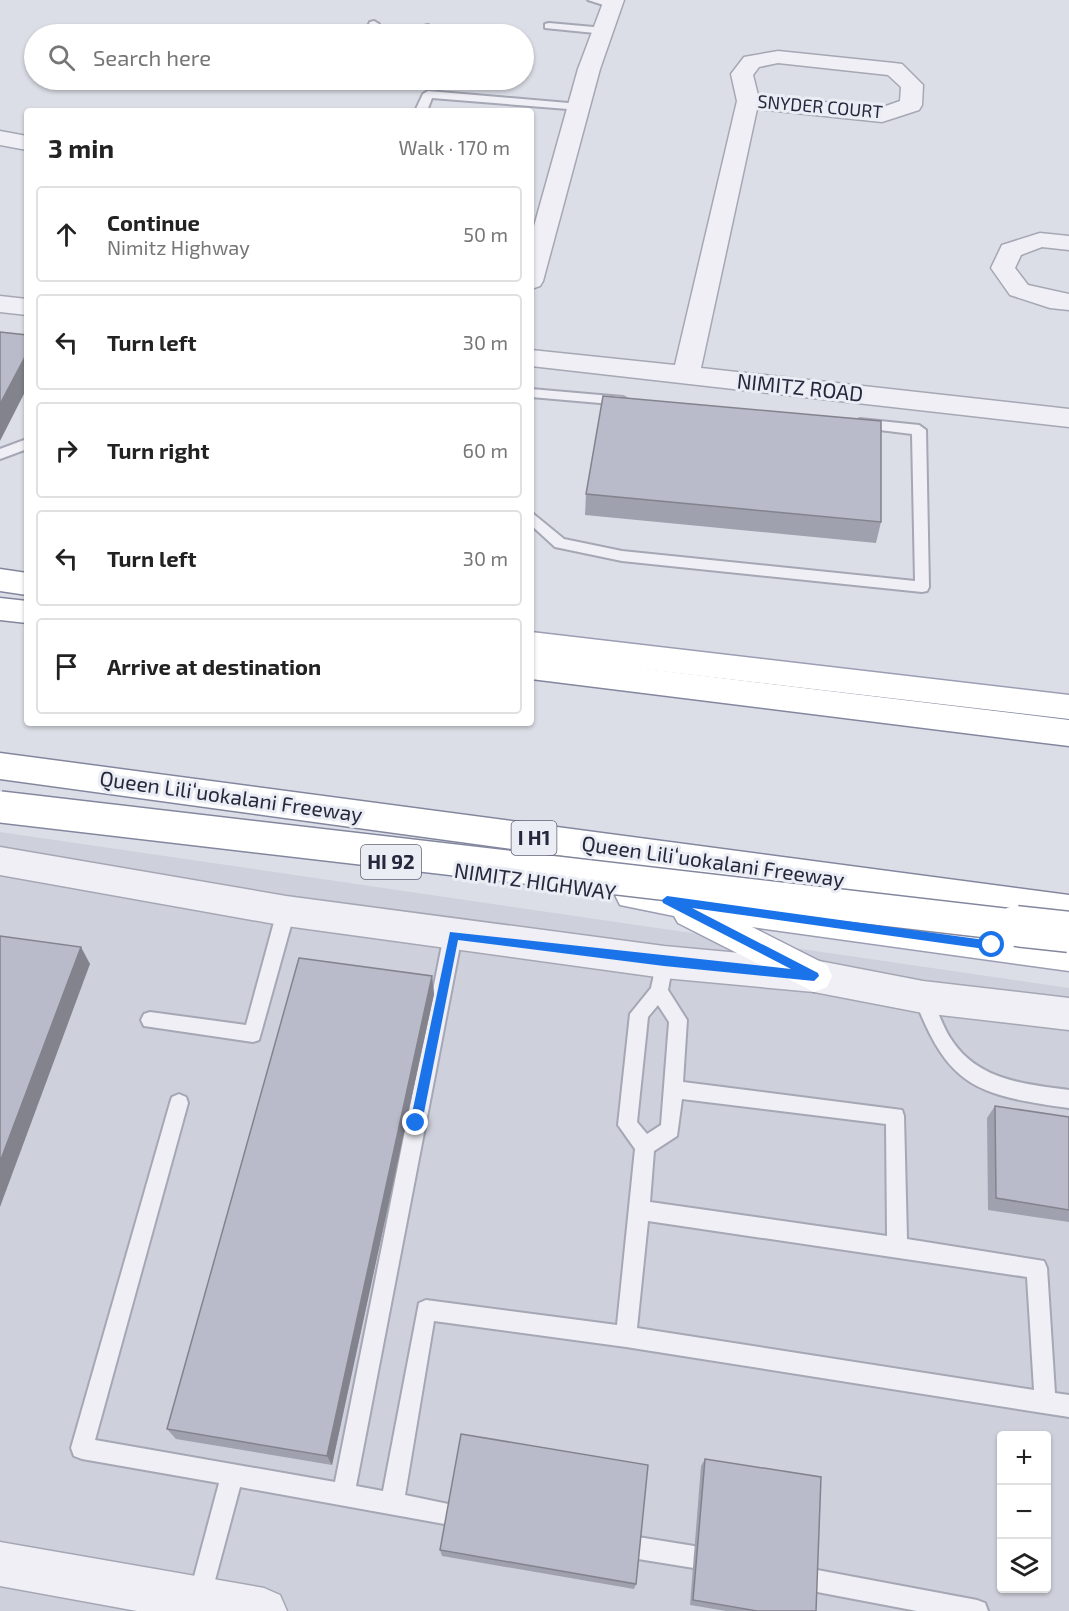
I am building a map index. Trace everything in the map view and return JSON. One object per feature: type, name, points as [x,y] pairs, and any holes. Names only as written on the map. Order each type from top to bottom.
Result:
[{"type":"main road","points":[[0,580],[24,584]]},
{"type":"main road","points":[[0,609],[24,612]]},
{"type":"main road","points":[[534,644],[1064,708]]},
{"type":"main road","points":[[534,667],[1069,733]]},
{"type":"main road","name":"Queen Liliʻuokalani Freeway","points":[[0,766],[1069,910]]},
{"type":"main road","points":[[0,807],[1069,932]]},
{"type":"main road","name":"NIMITZ HIGHWAY","points":[[0,807],[1069,957]]},
{"type":"main road","points":[[667,900],[814,976]]},
{"type":"main road","points":[[992,945],[1069,942]]},
{"type":"street","points":[[534,270],[589,69],[605,31],[607,2]]},
{"type":"street","name":"SNYDER COURT","points":[[686,375],[747,101],[742,74],[752,62],[778,57],[894,69],[912,85],[911,105],[882,115],[747,101]]},
{"type":"street","points":[[0,138],[24,142]]},
{"type":"street","points":[[1069,243],[1040,240],[1011,250],[1004,268],[1019,290],[1050,300],[1069,302]]},
{"type":"street","points":[[0,304],[24,307]]},
{"type":"street","name":"NIMITZ ROAD","points":[[534,358],[1069,418]]},
{"type":"street","points":[[0,861],[286,911],[453,935],[661,976],[814,976],[923,997],[1069,1014]]},
{"type":"street","points":[[0,1564],[264,1611]]},
{"type":"lane","points":[[549,26],[605,31]]},
{"type":"lane","points":[[422,108],[428,94],[506,106],[580,107]]},
{"type":"lane","points":[[534,393],[640,402]]},
{"type":"lane","points":[[534,520],[560,543],[622,556],[922,587],[920,430],[850,423]]},
{"type":"lane","points":[[0,454],[24,445]]},
{"type":"lane","points":[[150,1020],[253,1034],[286,911]]},
{"type":"lane","points":[[343,1496],[453,935]]},
{"type":"lane","points":[[645,1146],[670,1130],[678,1020],[661,976]]},
{"type":"lane","points":[[626,1337],[645,1146],[627,1125],[639,1014],[661,976]]},
{"type":"lane","points":[[923,997],[936,1034],[964,1071],[1011,1091],[1069,1099]]},
{"type":"lane","points":[[673,1089],[895,1116],[897,1249]]},
{"type":"lane","points":[[179,1103],[82,1448],[450,1514]]},
{"type":"lane","points":[[639,1210],[1037,1268],[1045,1402]]},
{"type":"lane","points":[[392,1504],[426,1310],[626,1337],[1069,1406]]},
{"type":"lane","points":[[199,1600],[232,1476]]},
{"type":"lane","points":[[638,1548],[694,1557]]},
{"type":"lane","points":[[812,1580],[977,1611]]},
{"type":"shaded area","points":[[0,832],[1069,988],[1069,1611],[0,1611]]},
{"type":"building","points":[[0,332],[24,335],[24,359],[0,404]]},
{"type":"building","points":[[603,396],[881,421],[881,522],[586,494]]},
{"type":"building","points":[[0,936],[81,947],[0,1162]]},
{"type":"building","points":[[299,958],[432,976],[327,1456],[167,1429]]},
{"type":"building","points":[[995,1106],[1069,1117],[1069,1210],[996,1198]]},
{"type":"building","points":[[461,1434],[648,1465],[636,1584],[440,1550]]},
{"type":"building","points":[[705,1459],[821,1477],[816,1611],[757,1611],[693,1600]]},
{"type":"route","points":[[416,1123],[453,935],[664,962],[814,976],[667,900],[992,945]]}]
